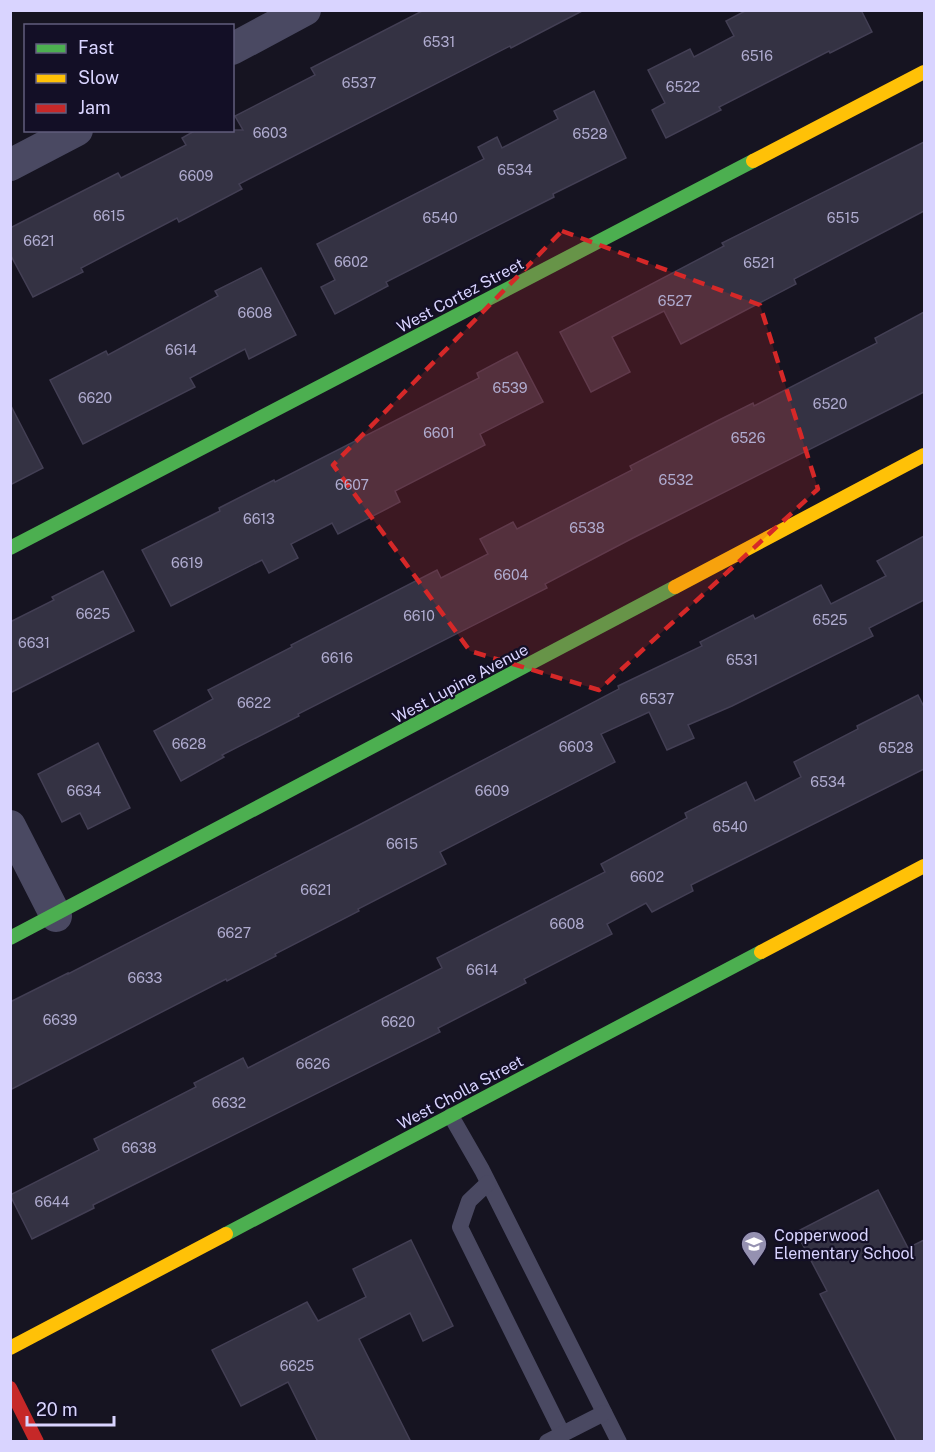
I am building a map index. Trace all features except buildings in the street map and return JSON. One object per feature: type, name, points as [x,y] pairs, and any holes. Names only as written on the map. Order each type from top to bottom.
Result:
[{"type":"street","points":[[234,48],[305,10]]},
{"type":"street","name":"West Cortez Street","points":[[10,548],[924,72]]},
{"type":"street","points":[[10,165],[73,132]]},
{"type":"street","name":"West Lupine Avenue","points":[[10,938],[56,916],[924,455]]},
{"type":"street","points":[[10,826],[56,916]]},
{"type":"street","name":"West Cholla Street","points":[[10,1348],[924,866]]},
{"type":"street","points":[[10,1388],[38,1442]]},
{"type":"lane","points":[[451,1116],[488,1183],[619,1442]]},
{"type":"lane","points":[[488,1183],[469,1201],[460,1227],[555,1437],[604,1413]]},
{"type":"highlighted area","points":[[562,231],[760,305],[818,489],[599,690],[470,651],[333,465]]},
{"type":"traffic: fast","points":[[10,548],[753,161]]},
{"type":"traffic: fast","points":[[10,938],[675,587]]},
{"type":"traffic: fast","points":[[226,1234],[761,952]]},
{"type":"traffic: slow","points":[[753,161],[924,72]]},
{"type":"traffic: slow","points":[[675,587],[924,455]]},
{"type":"traffic: slow","points":[[761,952],[924,866]]},
{"type":"traffic: slow","points":[[10,1348],[226,1234]]},
{"type":"traffic: jam","points":[[10,1388],[37,1442]]},
{"type":"place","name":"Copperwood Elementary School","points":[[754,1267]]}]
